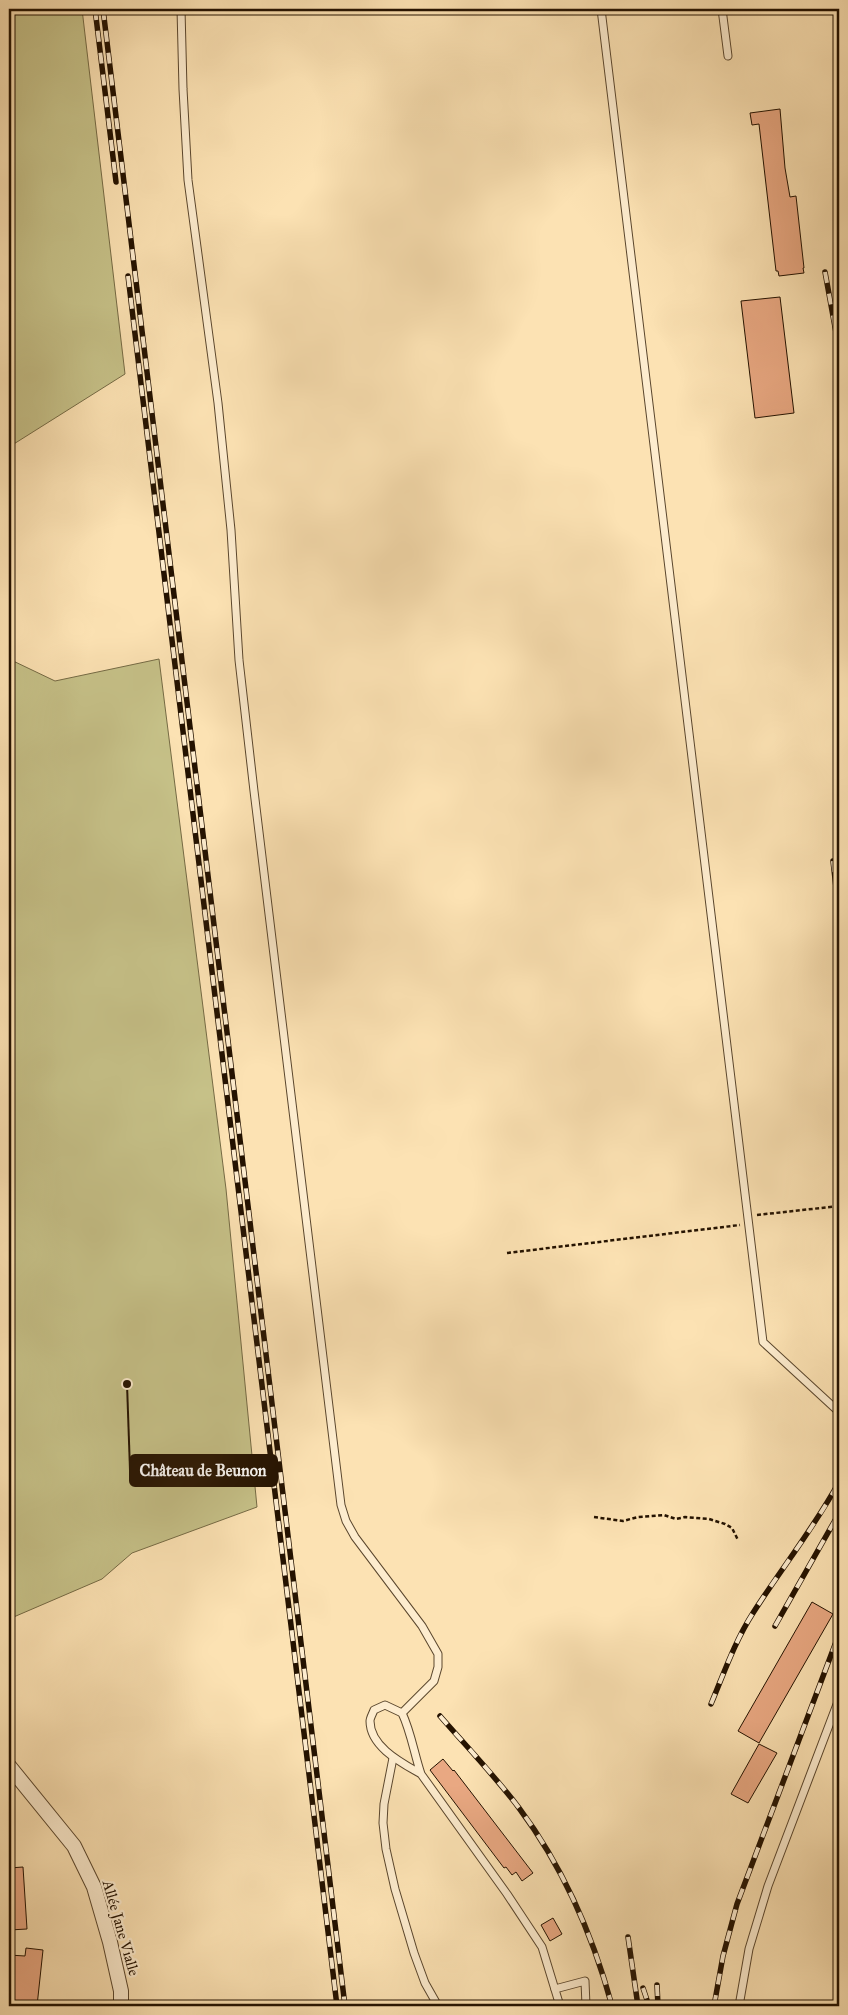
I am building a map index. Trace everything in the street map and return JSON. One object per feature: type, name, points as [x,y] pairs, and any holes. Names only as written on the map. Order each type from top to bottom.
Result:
[{"type":"street","name":"Allée Jane Vialle","points":[[9,1766],[74,1846],[94,1886],[110,1942],[121,1991],[121,2006]]},
{"type":"lane","points":[[181,9],[188,180],[218,403],[240,660],[254,791],[341,1505],[346,1521],[356,1537],[422,1626],[438,1654],[438,1667],[434,1681],[402,1713]]},
{"type":"lane","points":[[602,9],[763,1342],[839,1412]]},
{"type":"lane","points":[[722,9],[728,56]]},
{"type":"lane","points":[[739,2006],[749,1949],[768,1886],[839,1699]]},
{"type":"lane","points":[[421,1774],[393,1758],[375,1737],[370,1721],[374,1710],[385,1705],[402,1713],[410,1729],[413,1751],[421,1774],[507,1894],[542,1947],[560,2006]]},
{"type":"lane","points":[[393,1758],[384,1804],[383,1823],[386,1849],[395,1889],[424,1983],[438,2006]]},
{"type":"lane","points":[[555,1990],[585,1981],[586,2006]]},
{"type":"path","points":[[748,1216],[839,1206]]},
{"type":"path","points":[[507,1253],[749,1224]]},
{"type":"path","points":[[594,1517],[623,1521],[638,1517],[664,1516],[676,1519],[685,1517],[709,1519],[732,1528],[738,1540]]},
{"type":"shaded area","points":[[9,9],[82,9],[125,374],[9,447]]},
{"type":"shaded area","points":[[9,659],[55,681],[159,659],[226,1189],[257,1507],[132,1553],[102,1579],[9,1619]]},
{"type":"building","points":[[780,109],[785,168],[790,197],[796,196],[804,273],[779,276],[778,271],[776,271],[759,124],[752,125],[750,113]]},
{"type":"building","points":[[780,297],[794,413],[755,418],[741,301]]},
{"type":"building","points":[[812,1602],[833,1614],[759,1743],[738,1731]]},
{"type":"building","points":[[759,1744],[777,1753],[748,1803],[731,1794]]},
{"type":"building","points":[[443,1759],[454,1770],[533,1873],[522,1881],[516,1872],[512,1875],[506,1867],[504,1868],[430,1770]]},
{"type":"building","points":[[23,1867],[27,1929],[9,1930],[9,1868]]},
{"type":"building","points":[[553,1918],[562,1934],[550,1941],[541,1925]]},
{"type":"building","points":[[26,1948],[43,1950],[37,2006],[18,2006],[18,2001],[9,2000],[9,1955],[25,1956]]},
{"type":"railway","points":[[95,9],[116,182]]},
{"type":"railway","points":[[103,9],[345,2006]]},
{"type":"railway","points":[[825,272],[839,349]]},
{"type":"railway","points":[[128,276],[337,2006]]},
{"type":"railway","points":[[833,861],[839,914]]},
{"type":"railway","points":[[711,1704],[730,1657],[747,1624],[819,1516],[839,1482]]},
{"type":"railway","points":[[775,1626],[838,1515]]},
{"type":"railway","points":[[714,2006],[723,1956],[737,1904],[839,1634]]},
{"type":"railway","points":[[440,1716],[510,1796],[549,1854],[563,1878],[586,1928],[612,2006]]},
{"type":"railway","points":[[628,1937],[638,2006]]},
{"type":"railway","points":[[657,1985],[658,2006]]},
{"type":"railway","points":[[643,1988],[649,2006]]},
{"type":"place","name":"Château de Beunon","points":[[127,1384]]}]
